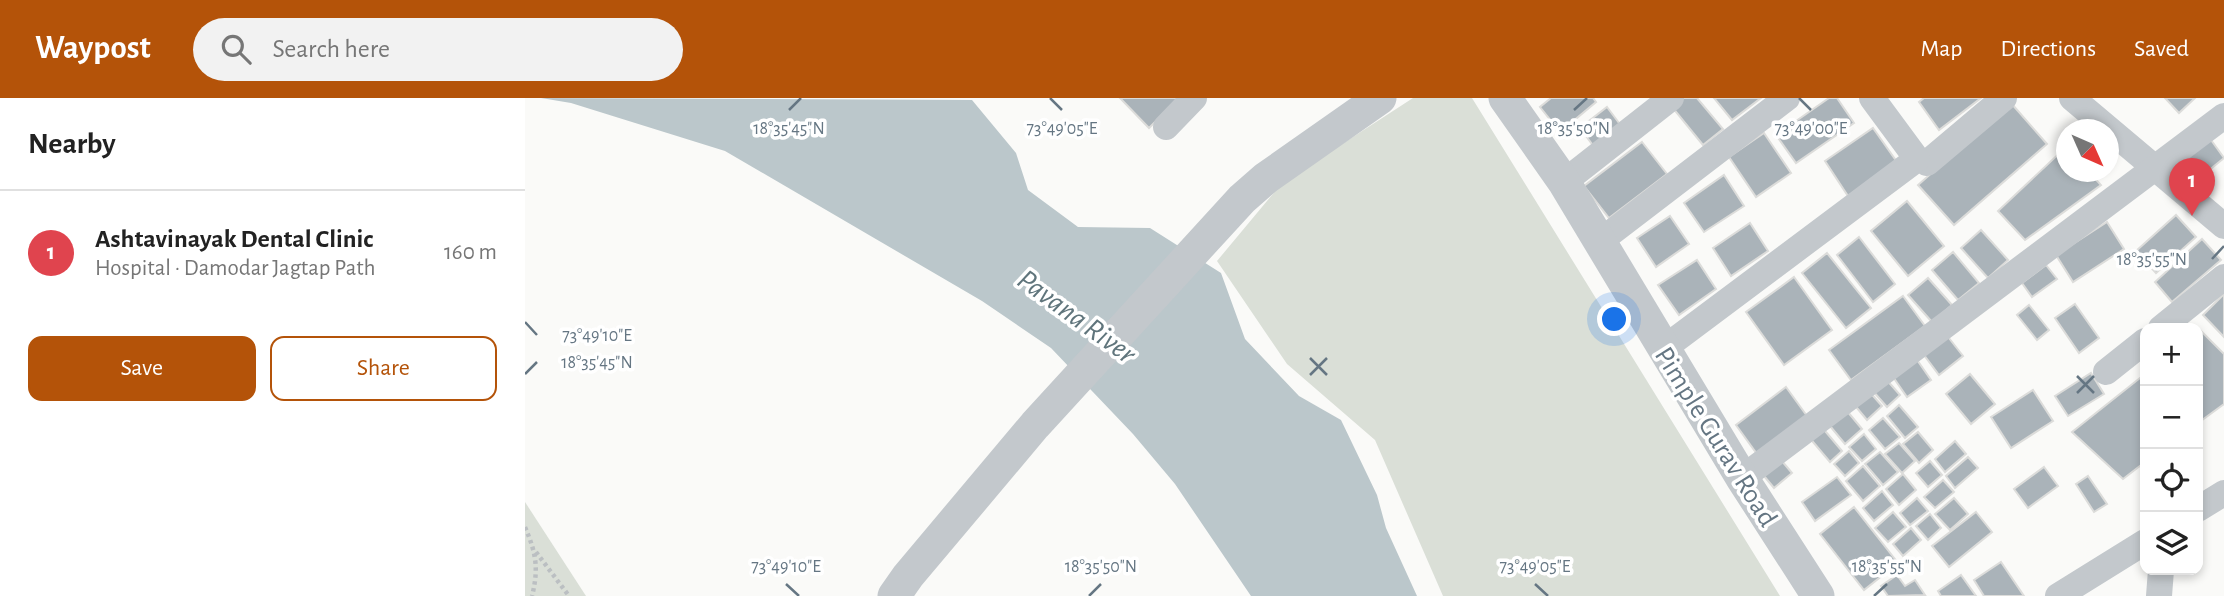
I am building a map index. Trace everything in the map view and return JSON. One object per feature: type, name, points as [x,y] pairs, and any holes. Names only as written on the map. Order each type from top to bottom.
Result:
[{"type":"street","points":[[1165,127],[1194,98]]},
{"type":"street","points":[[894,596],[1035,425],[1242,199],[1266,178],[1380,98]]},
{"type":"street","name":"Pimple Gurav Road","points":[[1505,98],[1565,183],[1742,478],[1818,596]]},
{"type":"street","points":[[1565,183],[1671,98]]},
{"type":"street","points":[[1599,242],[1787,98]]},
{"type":"street","points":[[1927,163],[2004,98]]},
{"type":"street","points":[[2073,98],[2224,226]]},
{"type":"street","points":[[1663,349],[1917,159],[1878,100]]},
{"type":"street","points":[[1742,478],[2224,116]]},
{"type":"street","points":[[2167,323],[2224,277]]},
{"type":"street","points":[[2106,372],[2140,345]]},
{"type":"street","points":[[2203,506],[2224,493]]},
{"type":"street","points":[[2058,596],[2140,545]]},
{"type":"street","points":[[2159,596],[2161,575]]},
{"type":"path","points":[[525,527],[535,551],[569,596]]},
{"type":"path","points":[[532,596],[537,577],[535,551]]},
{"type":"shaded area","points":[[1413,98],[1472,98],[1780,596],[1443,596],[1375,440],[1287,364],[1217,261],[1282,183]]},
{"type":"shaded area","points":[[525,502],[586,596],[525,596]]},
{"type":"water","name":"Pavana River","points":[[541,98],[972,100],[1016,153],[1028,190],[1078,227],[1150,228],[1221,273],[1245,339],[1299,396],[1341,420],[1377,495],[1386,528],[1417,596],[1251,596],[1175,484],[1133,434],[1051,348],[982,301],[725,151],[571,103]]},
{"type":"building","points":[[1120,98],[1179,98],[1149,128]]},
{"type":"building","points":[[1551,98],[1593,98],[1596,102],[1560,132],[1540,107]]},
{"type":"building","points":[[1683,98],[1697,98],[1723,129],[1703,145],[1672,107]]},
{"type":"building","points":[[1714,98],[1761,98],[1732,120]]},
{"type":"building","points":[[1829,98],[1837,98],[1854,123],[1796,163],[1776,135]]},
{"type":"building","points":[[1924,98],[1981,98],[1939,130],[1919,102]]},
{"type":"building","points":[[2165,98],[2195,98],[2179,113]]},
{"type":"building","points":[[2011,103],[2047,144],[1954,225],[1918,185]]},
{"type":"building","points":[[1607,107],[1622,127],[1595,148],[1580,128]]},
{"type":"building","points":[[1873,128],[1897,162],[1848,196],[1825,161]]},
{"type":"building","points":[[1764,133],[1791,173],[1756,197],[1729,157]]},
{"type":"building","points":[[2206,133],[2224,158],[2191,185],[2172,161]]},
{"type":"building","points":[[1642,142],[1667,174],[1609,218],[1584,186]]},
{"type":"building","points":[[2056,156],[2056,182],[2098,182],[2101,185],[2025,240],[1998,211]]},
{"type":"building","points":[[1724,175],[1744,206],[1704,232],[1684,203]]},
{"type":"building","points":[[1907,201],[1944,246],[1908,276],[1871,231]]},
{"type":"building","points":[[2176,215],[2196,237],[2156,273],[2136,251]]},
{"type":"building","points":[[1670,216],[1689,244],[1656,267],[1637,238]]},
{"type":"building","points":[[2107,222],[2124,249],[2073,282],[2056,255]]},
{"type":"building","points":[[1750,223],[1768,251],[1731,276],[1713,248]]},
{"type":"building","points":[[1981,230],[2008,260],[1988,278],[1961,248]]},
{"type":"building","points":[[1859,237],[1895,284],[1873,302],[1837,255]]},
{"type":"building","points":[[2202,239],[2221,260],[2172,302],[2155,282]]},
{"type":"building","points":[[1953,252],[1979,283],[1958,300],[1932,270]]},
{"type":"building","points":[[1827,253],[1871,308],[1846,328],[1802,273]]},
{"type":"building","points":[[1697,260],[1716,289],[1679,315],[1658,285]]},
{"type":"building","points":[[2046,265],[2057,279],[2032,297],[2022,283]]},
{"type":"building","points":[[1794,277],[1832,330],[1784,365],[1746,312]]},
{"type":"building","points":[[1928,278],[1952,305],[1932,322],[1908,295]]},
{"type":"building","points":[[2224,294],[2224,337],[2203,315]]},
{"type":"building","points":[[1903,296],[1925,326],[1851,380],[1829,350]]},
{"type":"building","points":[[2075,304],[2099,338],[2079,353],[2055,318]]},
{"type":"building","points":[[2029,305],[2049,330],[2037,340],[2017,315]]},
{"type":"building","points":[[1945,333],[1963,356],[1939,375],[1921,351]]},
{"type":"building","points":[[2203,333],[2224,354],[2224,404],[2203,419]]},
{"type":"building","points":[[1915,357],[1931,380],[1907,397],[1891,374]]},
{"type":"building","points":[[2091,373],[2104,394],[2068,416],[2055,396]]},
{"type":"building","points":[[1970,374],[1995,404],[1971,424],[1946,394]]},
{"type":"building","points":[[1885,378],[1900,395],[1887,407],[1872,390]]},
{"type":"building","points":[[2140,378],[2140,466],[2123,479],[2072,432]]},
{"type":"building","points":[[1786,387],[1807,416],[1757,454],[1736,425]]},
{"type":"building","points":[[1867,389],[1882,406],[1867,420],[1852,402]]},
{"type":"building","points":[[2033,390],[2053,421],[2011,448],[1991,417]]},
{"type":"building","points":[[1842,405],[1862,429],[1845,444],[1825,420]]},
{"type":"building","points":[[1899,405],[1918,427],[1905,438],[1887,416]]},
{"type":"building","points":[[1883,418],[1900,437],[1885,449],[1869,430]]},
{"type":"building","points":[[1820,425],[1842,451],[1830,462],[1808,436]]},
{"type":"building","points":[[1918,432],[1933,450],[1919,463],[1903,444]]},
{"type":"building","points":[[1864,434],[1876,449],[1862,461],[1849,447]]},
{"type":"building","points":[[1955,441],[1966,454],[1945,472],[1935,459]]},
{"type":"building","points":[[1899,443],[1915,461],[1902,473],[1885,454]]},
{"type":"building","points":[[1849,451],[1859,463],[1845,476],[1834,464]]},
{"type":"building","points":[[1880,452],[1898,472],[1883,485],[1865,464]]},
{"type":"building","points":[[1776,454],[1792,473],[1774,488],[1759,470]]},
{"type":"building","points":[[1968,457],[1978,468],[1955,488],[1946,476]]},
{"type":"building","points":[[1930,461],[1942,475],[1928,487],[1916,473]]},
{"type":"building","points":[[1863,466],[1880,486],[1863,501],[1846,481]]},
{"type":"building","points":[[2044,467],[2058,486],[2028,508],[2014,489]]},
{"type":"building","points":[[1903,474],[1916,490],[1899,505],[1886,489]]},
{"type":"building","points":[[2088,476],[2107,504],[2094,512],[2076,484]]},
{"type":"building","points":[[1837,477],[1851,495],[1815,521],[1802,502]]},
{"type":"building","points":[[1943,480],[1954,492],[1935,508],[1924,497]]},
{"type":"building","points":[[1882,491],[1893,505],[1874,521],[1863,508]]},
{"type":"building","points":[[1917,498],[1928,511],[1910,525],[1900,513]]},
{"type":"building","points":[[1954,498],[1968,514],[1950,530],[1935,514]]},
{"type":"building","points":[[1854,507],[1898,563],[1864,590],[1820,534]]},
{"type":"building","points":[[1893,512],[1906,527],[1888,542],[1875,528]]},
{"type":"building","points":[[1976,512],[1992,532],[1949,567],[1932,546]]},
{"type":"building","points":[[1930,514],[1941,528],[1928,540],[1916,526]]},
{"type":"building","points":[[1911,528],[1921,540],[1903,556],[1893,544]]},
{"type":"building","points":[[2001,562],[2024,596],[1984,596],[1974,580]]},
{"type":"building","points":[[1897,575],[1905,586],[1915,580],[1925,595],[1888,596],[1881,586]]},
{"type":"building","points":[[1961,575],[1976,596],[1941,596],[1938,591]]},
{"type":"place","name":"Ashtavinayak Dental Clinic","points":[[2192,216]]}]
